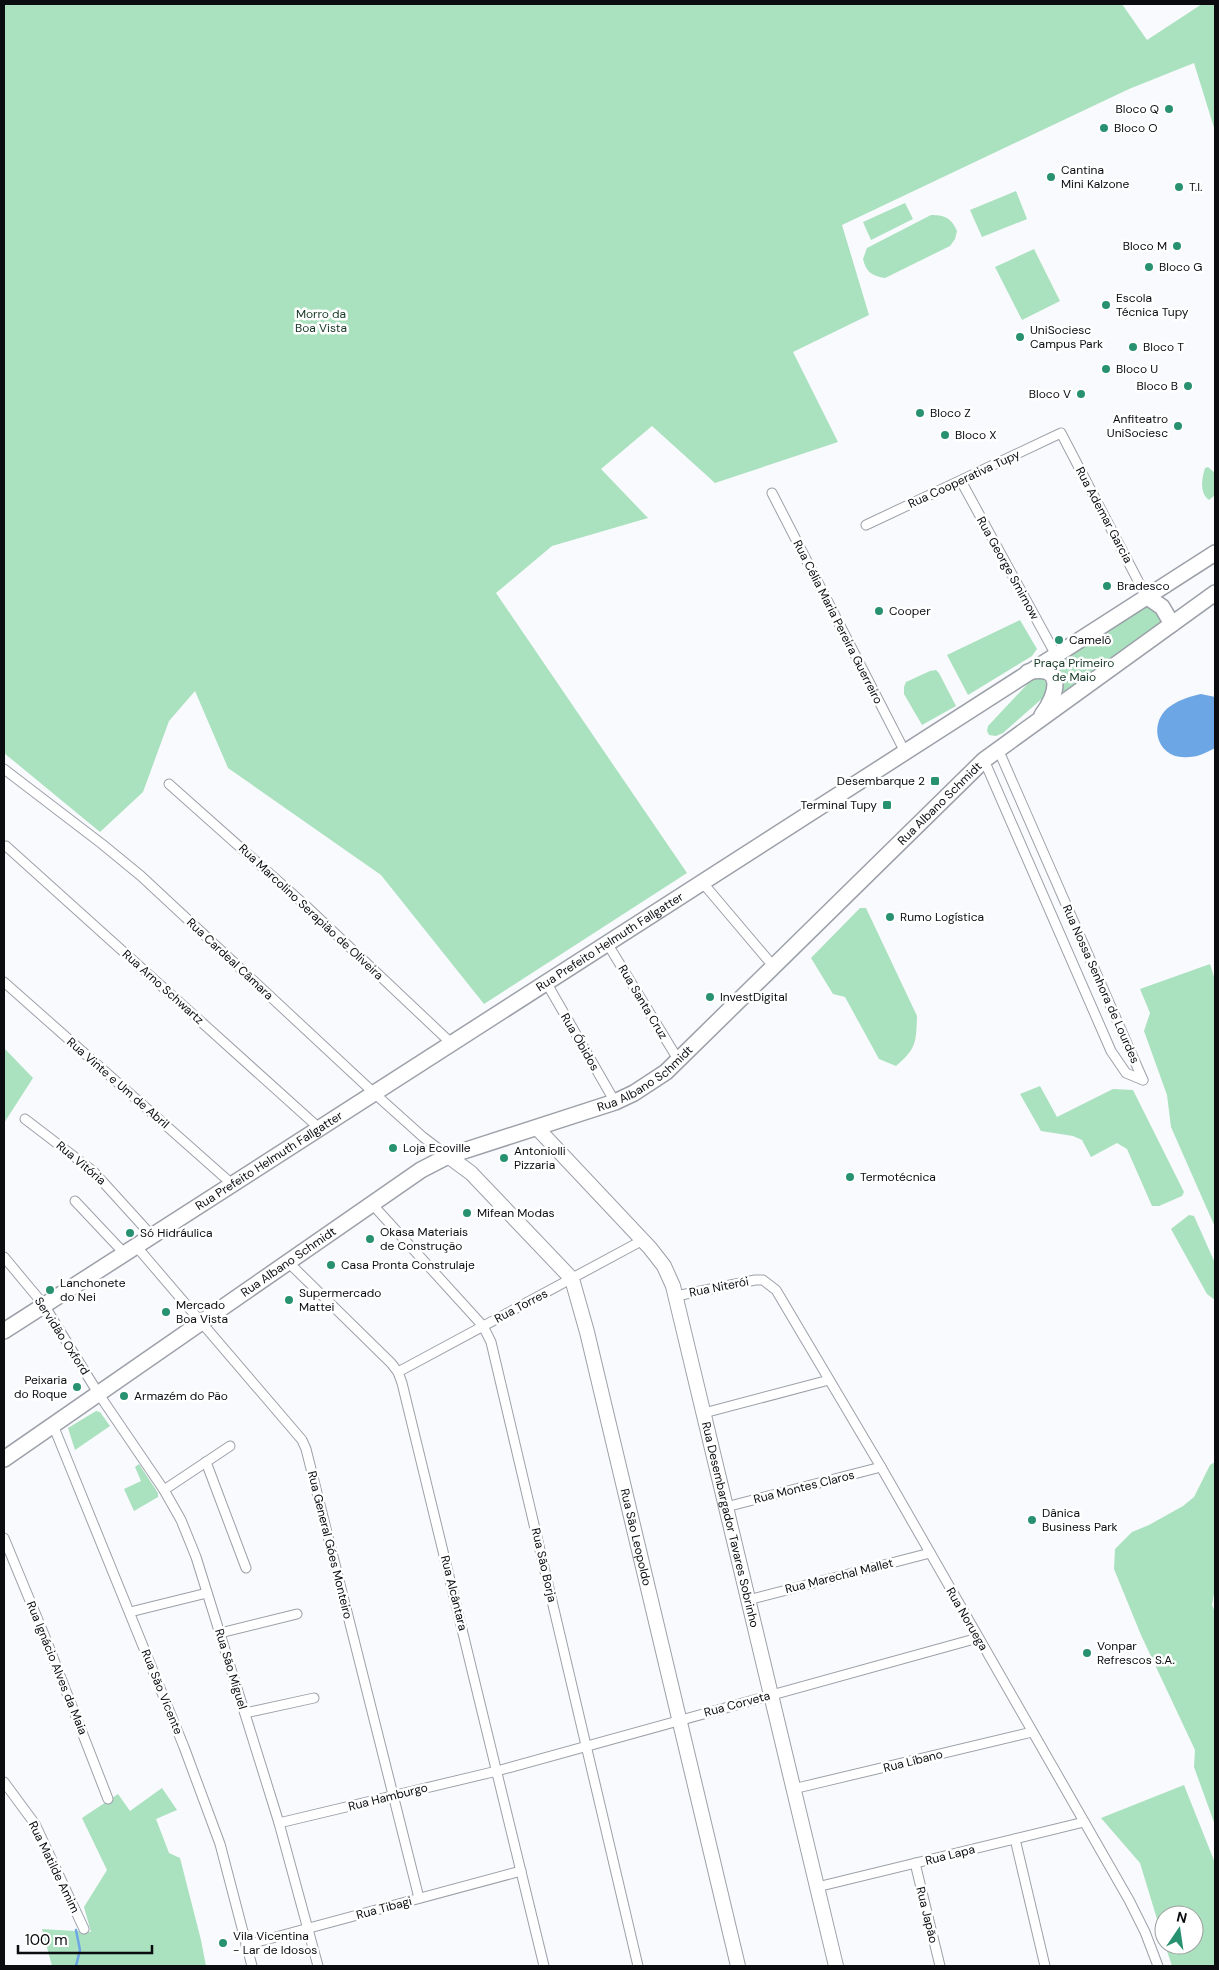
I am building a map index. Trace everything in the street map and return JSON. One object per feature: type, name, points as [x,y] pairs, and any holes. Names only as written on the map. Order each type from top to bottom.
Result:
[{"type":"main road","name":"Rua Prefeito Helmuth Fallgatter","points":[[4,1332],[1215,552]]},
{"type":"main road","name":"Rua Albano Schmidt","points":[[4,1459],[421,1170],[448,1156],[615,1102],[650,1083],[679,1061],[984,760],[1215,593]]},
{"type":"main road","points":[[1146,596],[1162,607],[1172,624]]},
{"type":"main road","points":[[1028,672],[1045,671],[1052,675],[1056,685],[1054,696],[1048,707],[1032,725]]},
{"type":"street","name":"Rua Cooperativa Tupy","points":[[866,525],[1061,433]]},
{"type":"street","name":"Rua Ademar Garcia","points":[[1061,433],[1146,596]]},
{"type":"street","name":"Rua George Smirnow","points":[[961,481],[1056,655]]},
{"type":"street","name":"Rua Célia Maria Pereira Guerreiro","points":[[772,493],[905,752]]},
{"type":"street","name":"Rua Nossa Senhora de Lourdes","points":[[984,760],[1110,1051],[1126,1074],[1143,1080],[998,749]]},
{"type":"street","name":"Rua Cardeal Câmara","points":[[4,769],[141,876],[423,1138],[448,1156]]},
{"type":"street","name":"Rua Marcolino Serapião de Oliveira","points":[[169,784],[278,880],[451,1043]]},
{"type":"street","name":"Rua Arno Schwartz","points":[[6,846],[319,1128]]},
{"type":"street","points":[[702,882],[774,967]]},
{"type":"street","name":"Rua Santa Cruz","points":[[607,943],[679,1061]]},
{"type":"street","points":[[1080,979],[1095,973]]},
{"type":"street","name":"Rua Vinte e Um de Abril","points":[[4,982],[232,1184]]},
{"type":"street","name":"Rua Óbidos","points":[[546,982],[615,1102]]},
{"type":"street","name":"Rua Vitória","points":[[25,1118],[93,1171],[152,1236]]},
{"type":"street","name":"Rua Desembargador Tavares Sobrinho","points":[[537,1128],[643,1240],[664,1266],[676,1296],[836,1966]]},
{"type":"street","name":"Rua São Leopoldo","points":[[448,1156],[471,1173],[572,1279],[590,1342],[738,1966]]},
{"type":"street","name":"Rua General Góes Monteiro","points":[[75,1200],[130,1250],[202,1322],[296,1432],[306,1449],[419,1898]]},
{"type":"street","name":"Rua São Borja","points":[[372,1204],[483,1326],[491,1342],[638,1966]]},
{"type":"street","name":"Rua Torres","points":[[398,1372],[643,1240]]},
{"type":"street","name":"Servidão Oxford","points":[[4,1257],[44,1305],[98,1393]]},
{"type":"street","name":"Rua Alcântara","points":[[288,1262],[398,1372],[402,1382],[544,1966]]},
{"type":"street","name":"Rua Niterói","points":[[676,1296],[747,1281],[763,1280]]},
{"type":"street","name":"Rua Noruega","points":[[763,1280],[776,1290],[881,1467],[1138,1917],[1158,1966]]},
{"type":"street","points":[[704,1413],[829,1380]]},
{"type":"street","name":"Rua São Miguel","points":[[98,1393],[164,1490],[190,1541],[279,1823],[318,1966]]},
{"type":"street","name":"Rua São Vicente","points":[[53,1425],[184,1747],[220,1844],[252,1966]]},
{"type":"street","points":[[164,1490],[230,1446]]},
{"type":"street","points":[[206,1462],[246,1568]]},
{"type":"street","name":"Rua Montes Claros","points":[[726,1507],[881,1467]]},
{"type":"street","name":"Rua Ignácio Alves da Maia","points":[[4,1538],[108,1799]]},
{"type":"street","name":"Rua Marechal Mallet","points":[[748,1600],[930,1553]]},
{"type":"street","points":[[130,1612],[207,1593]]},
{"type":"street","points":[[220,1633],[297,1614]]},
{"type":"street","name":"Rua Corveta","points":[[497,1771],[978,1638]]},
{"type":"street","points":[[245,1712],[314,1698]]},
{"type":"street","name":"Rua Líbano","points":[[793,1789],[1032,1732]]},
{"type":"street","name":"Rua Hamburgo","points":[[279,1823],[497,1771]]},
{"type":"street","name":"Rua Matilde Amim","points":[[4,1782],[35,1824],[84,1929]]},
{"type":"street","name":"Rua Lapa","points":[[817,1887],[1084,1822]]},
{"type":"street","points":[[1015,1839],[1046,1966]]},
{"type":"street","name":"Rua Japão","points":[[915,1863],[940,1966]]},
{"type":"street","name":"Rua Tibagi","points":[[246,1945],[521,1871]]},
{"type":"green space","name":"Morro da Boa Vista","points":[[4,4],[1122,4],[1147,40],[1202,4],[1215,4],[1215,131],[1194,63],[1129,89],[842,225],[869,315],[793,352],[838,442],[715,483],[652,426],[601,469],[648,518],[552,546],[496,593],[687,873],[484,1004],[381,875],[228,768],[195,691],[169,721],[143,792],[100,832],[4,753]]},
{"type":"green space","points":[[1016,191],[1027,219],[982,237],[970,210]]},
{"type":"green space","points":[[905,203],[913,219],[871,240],[863,222]]},
{"type":"green space","points":[[931,215],[947,218],[955,227],[957,231],[955,239],[950,246],[885,278],[873,275],[868,270],[863,259],[867,248]]},
{"type":"green space","points":[[1034,249],[1060,301],[1022,320],[995,267]]},
{"type":"green space","points":[[1208,467],[1215,473],[1215,495],[1209,500],[1204,493],[1202,485],[1205,468]]},
{"type":"green space","name":"Praça Primeiro de Maio","points":[[1145,607],[1156,608],[1163,623],[1058,700],[1046,668]]},
{"type":"green space","points":[[1020,620],[1037,649],[1032,656],[968,695],[947,655]]},
{"type":"green space","points":[[936,670],[956,706],[922,725],[904,694],[904,687],[906,682]]},
{"type":"green space","points":[[1034,677],[1041,678],[1046,682],[1047,692],[1045,696],[1003,733],[996,736],[989,735],[987,731],[988,726]]},
{"type":"green space","points":[[860,908],[866,908],[917,1016],[912,1049],[896,1066],[879,1059],[845,997],[833,994],[811,958]]},
{"type":"green space","points":[[1210,964],[1215,980],[1215,1227],[1171,1127],[1167,1095],[1144,1031],[1150,1013],[1140,989]]},
{"type":"green space","points":[[4,1048],[33,1078],[4,1123]]},
{"type":"green space","points":[[1040,1086],[1057,1117],[1113,1089],[1133,1090],[1184,1192],[1182,1196],[1159,1206],[1152,1206],[1127,1149],[1117,1143],[1091,1157],[1082,1140],[1073,1136],[1041,1131],[1020,1094]]},
{"type":"green space","points":[[1189,1215],[1194,1216],[1215,1263],[1215,1300],[1207,1294],[1171,1229]]},
{"type":"green space","points":[[96,1411],[100,1412],[110,1426],[75,1450],[68,1428]]},
{"type":"green space","points":[[1215,1462],[1215,1588],[1212,1605],[1215,1612],[1215,1825],[1194,1767],[1195,1750],[1141,1635],[1114,1569],[1115,1549],[1132,1532],[1183,1506],[1194,1497],[1210,1465]]},
{"type":"green space","points":[[139,1464],[158,1493],[158,1497],[134,1511],[124,1489],[141,1481],[135,1467]]},
{"type":"green space","points":[[1184,1785],[1215,1863],[1215,1966],[1172,1966],[1168,1955],[1204,1955],[1204,1905],[1154,1905],[1154,1909],[1140,1863],[1101,1818]]},
{"type":"green space","points":[[162,1788],[177,1810],[156,1819],[169,1853],[180,1858],[206,1966],[52,1966],[42,1929],[91,1932],[84,1907],[107,1870],[82,1818],[118,1794],[130,1811]]},
{"type":"water","points":[[1201,694],[1215,697],[1215,748],[1192,757],[1178,757],[1169,753],[1162,747],[1158,738],[1159,720],[1172,705],[1183,699]]},
{"type":"waterway","points":[[76,1930],[80,1950],[76,1966]]},
{"type":"place","name":"Bloco Q","points":[[1169,109]]},
{"type":"place","name":"Bloco O","points":[[1104,128]]},
{"type":"place","name":"Cantina Mini Kalzone","points":[[1051,177]]},
{"type":"place","name":"T.I.","points":[[1179,187]]},
{"type":"place","name":"Bloco M","points":[[1177,246]]},
{"type":"place","name":"Bloco G","points":[[1149,267]]},
{"type":"place","name":"Escola Técnica Tupy","points":[[1106,305]]},
{"type":"place","name":"UniSociesc Campus Park","points":[[1020,337]]},
{"type":"place","name":"Bloco T","points":[[1133,347]]},
{"type":"place","name":"Bloco U","points":[[1106,369]]},
{"type":"place","name":"Bloco B","points":[[1188,386]]},
{"type":"place","name":"Bloco V","points":[[1081,394]]},
{"type":"place","name":"Bloco Z","points":[[920,413]]},
{"type":"place","name":"Anfiteatro UniSociesc","points":[[1178,426]]},
{"type":"place","name":"Bloco X","points":[[945,435]]},
{"type":"place","name":"Bradesco","points":[[1107,586]]},
{"type":"place","name":"Cooper","points":[[879,611]]},
{"type":"place","name":"Camelô","points":[[1059,640]]},
{"type":"place","name":"Desembarque 2","points":[[935,781]]},
{"type":"place","name":"Terminal Tupy","points":[[887,805]]},
{"type":"place","name":"Rumo Logística","points":[[890,917]]},
{"type":"place","name":"InvestDigital","points":[[710,997]]},
{"type":"place","name":"Loja Ecoville","points":[[393,1148]]},
{"type":"place","name":"Antoniolli Pizzaria","points":[[504,1158]]},
{"type":"place","name":"Termotécnica","points":[[850,1177]]},
{"type":"place","name":"Mifean Modas","points":[[467,1213]]},
{"type":"place","name":"Só Hidráulica","points":[[130,1233]]},
{"type":"place","name":"Okasa Materiais de Construção","points":[[370,1239]]},
{"type":"place","name":"Casa Pronta Construlaje","points":[[331,1265]]},
{"type":"place","name":"Lanchonete do Nei","points":[[50,1290]]},
{"type":"place","name":"Supermercado Mattei","points":[[289,1300]]},
{"type":"place","name":"Mercado Boa Vista","points":[[166,1312]]},
{"type":"place","name":"Peixaria do Roque","points":[[77,1387]]},
{"type":"place","name":"Armazém do Pão","points":[[124,1396]]},
{"type":"place","name":"Dânica Business Park","points":[[1032,1520]]},
{"type":"place","name":"Vonpar Refrescos S.A.","points":[[1087,1653]]},
{"type":"place","name":"Vila Vicentina - Lar de Idosos","points":[[223,1943]]}]
